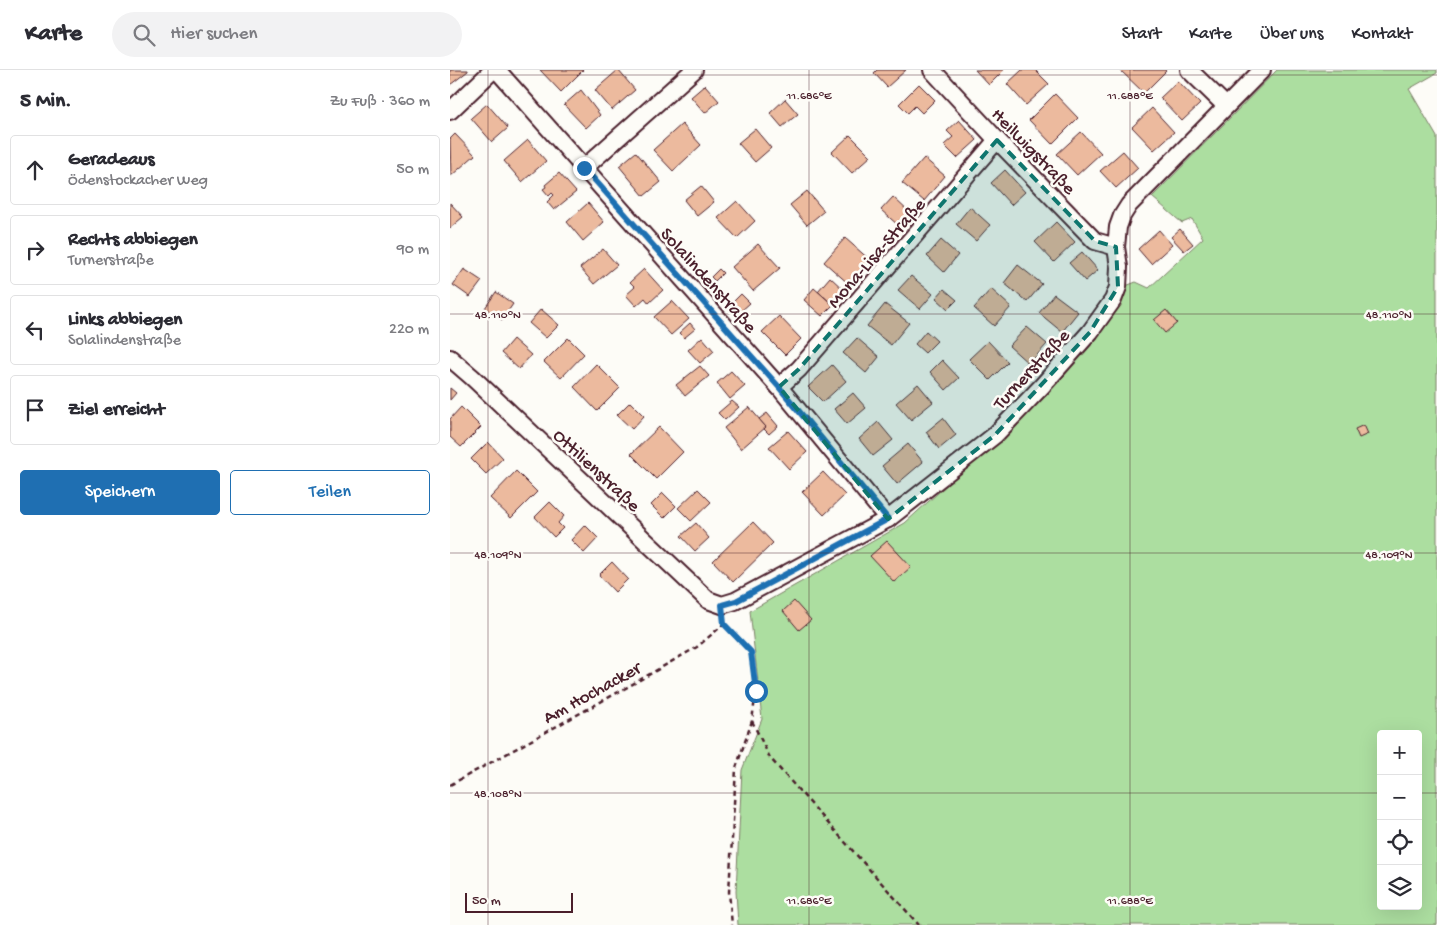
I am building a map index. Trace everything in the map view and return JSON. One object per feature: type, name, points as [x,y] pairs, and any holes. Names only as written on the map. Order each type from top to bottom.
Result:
[{"type":"street","points":[[450,111],[492,70]]},
{"type":"street","name":"Solalindenstraße","points":[[497,70],[779,387],[888,519]]},
{"type":"street","points":[[584,168],[694,70]]},
{"type":"street","name":"Heilwigstraße","points":[[932,70],[1095,241],[1116,247]]},
{"type":"street","points":[[1189,70],[1226,106]]},
{"type":"street","name":"Turnerstraße","points":[[722,605],[736,601],[888,519],[995,435],[1090,332],[1113,300],[1118,287],[1119,267],[1116,247],[1118,227],[1129,205],[1262,70]]},
{"type":"street","name":"Mona-Lisa-Straße","points":[[779,387],[806,362],[997,140]]},
{"type":"street","name":"Ottilienstraße","points":[[450,358],[708,600],[722,605]]},
{"type":"path","points":[[722,605],[724,624],[751,652],[756,691],[752,720],[736,768],[729,892],[732,925]]},
{"type":"path","name":"Am Hochacker","points":[[450,785],[697,647],[724,624]]},
{"type":"path","points":[[752,720],[770,758],[919,925]]},
{"type":"highlighted area","points":[[997,140],[1095,241],[1116,247],[1118,287],[1090,332],[995,435],[888,519],[779,387],[799,369]]},
{"type":"green space","points":[[1277,70],[1437,70],[1437,73],[1409,89],[1437,137],[1437,925],[738,925],[736,891],[742,770],[762,719],[750,611],[905,523],[1032,407],[1123,287],[1136,282],[1149,288],[1203,238],[1192,219],[1182,223],[1152,197]]},
{"type":"building","points":[[450,70],[468,70],[468,71],[450,85]]},
{"type":"building","points":[[540,70],[583,70],[561,92]]},
{"type":"building","points":[[618,70],[635,90],[612,110],[595,90]]},
{"type":"building","points":[[877,70],[906,70],[887,87],[874,73]]},
{"type":"building","points":[[975,70],[1004,70],[989,85]]},
{"type":"building","points":[[1022,70],[1035,70],[1049,84],[1026,105],[1007,84]]},
{"type":"building","points":[[1120,70],[1165,70],[1166,71],[1144,93]]},
{"type":"building","points":[[1178,81],[1200,104],[1182,121],[1160,98]]},
{"type":"building","points":[[919,84],[935,100],[922,113],[915,106],[908,113],[899,104]]},
{"type":"building","points":[[705,85],[719,101],[705,113],[691,97]]},
{"type":"building","points":[[581,90],[600,115],[586,128],[564,105]]},
{"type":"building","points":[[1055,94],[1078,118],[1052,144],[1029,120]]},
{"type":"building","points":[[785,99],[798,114],[782,127],[770,113]]},
{"type":"building","points":[[487,104],[508,128],[492,142],[471,118]]},
{"type":"building","points":[[1152,108],[1174,132],[1154,150],[1132,127]]},
{"type":"building","points":[[959,120],[977,140],[957,158],[944,145],[953,137],[947,131]]},
{"type":"building","points":[[682,124],[701,145],[673,171],[653,150]]},
{"type":"building","points":[[755,129],[771,148],[755,162],[738,143]]},
{"type":"building","points":[[1081,132],[1101,153],[1077,175],[1057,154]]},
{"type":"building","points":[[455,134],[475,155],[451,176],[450,139]]},
{"type":"building","points":[[850,135],[871,156],[852,173],[832,152]]},
{"type":"building","points":[[528,140],[546,161],[522,182],[504,161]]},
{"type":"building","points":[[1123,151],[1138,168],[1116,188],[1100,171]]},
{"type":"building","points":[[636,152],[661,182],[644,196],[619,166]]},
{"type":"building","points":[[924,158],[945,176],[924,201],[902,183]]},
{"type":"building","points":[[1005,170],[1025,192],[1011,205],[991,183]]},
{"type":"building","points":[[559,173],[576,192],[554,210],[547,202],[554,195],[552,193],[549,196],[543,189]]},
{"type":"building","points":[[701,186],[714,202],[697,216],[684,200]]},
{"type":"building","points":[[807,191],[824,211],[807,225],[790,205]]},
{"type":"building","points":[[893,197],[911,214],[899,226],[881,210]]},
{"type":"building","points":[[737,201],[755,221],[737,238],[718,218]]},
{"type":"building","points":[[450,203],[463,217],[450,228]]},
{"type":"building","points":[[588,203],[604,222],[583,241],[567,222]]},
{"type":"building","points":[[970,207],[990,225],[976,241],[956,224]]},
{"type":"building","points":[[1056,222],[1075,242],[1054,262],[1035,242]]},
{"type":"building","points":[[1180,229],[1193,244],[1184,251],[1171,237]]},
{"type":"building","points":[[1159,230],[1172,245],[1151,264],[1138,249]]},
{"type":"building","points":[[845,238],[871,261],[850,285],[824,262]]},
{"type":"building","points":[[941,240],[958,255],[944,272],[927,256]]},
{"type":"building","points":[[758,244],[780,268],[753,291],[732,267]]},
{"type":"building","points":[[603,249],[617,265],[594,284],[580,268]]},
{"type":"building","points":[[1082,252],[1098,270],[1085,281],[1069,263]]},
{"type":"building","points":[[1018,265],[1042,284],[1027,302],[1004,283]]},
{"type":"building","points":[[464,269],[482,281],[470,297],[453,285]]},
{"type":"building","points":[[644,269],[663,290],[649,303],[645,298],[636,306],[626,295],[635,287],[630,282]]},
{"type":"building","points":[[719,269],[723,273],[715,281],[711,277]]},
{"type":"building","points":[[911,276],[933,294],[920,309],[898,290]]},
{"type":"building","points":[[830,277],[845,291],[833,305],[818,291]]},
{"type":"building","points":[[814,288],[833,305],[822,316],[804,300]]},
{"type":"building","points":[[944,289],[957,300],[948,309],[936,298]]},
{"type":"building","points":[[991,289],[1011,307],[994,326],[974,308]]},
{"type":"building","points":[[496,292],[513,304],[502,320],[485,308]]},
{"type":"building","points":[[741,294],[750,303],[741,311],[733,302]]},
{"type":"building","points":[[1054,294],[1078,312],[1062,332],[1039,313]]},
{"type":"building","points":[[672,301],[689,319],[671,335],[654,317]]},
{"type":"building","points":[[885,304],[909,323],[891,345],[867,326]]},
{"type":"building","points":[[541,309],[559,325],[546,338],[529,323]]},
{"type":"building","points":[[1166,310],[1177,323],[1165,333],[1154,320]]},
{"type":"building","points":[[779,316],[801,339],[785,355],[762,332]]},
{"type":"building","points":[[690,323],[695,329],[684,338],[679,333]]},
{"type":"building","points":[[1027,327],[1047,344],[1029,364],[1009,346]]},
{"type":"building","points":[[926,331],[937,341],[925,353],[915,344]]},
{"type":"building","points":[[702,337],[714,351],[700,363],[688,350]]},
{"type":"building","points":[[568,338],[584,354],[561,378],[544,362]]},
{"type":"building","points":[[857,338],[879,357],[866,373],[843,353]]},
{"type":"building","points":[[513,339],[531,355],[519,369],[501,353]]},
{"type":"building","points":[[988,341],[1008,362],[990,380],[969,359]]},
{"type":"building","points":[[942,360],[959,378],[946,390],[930,372]]},
{"type":"building","points":[[596,364],[620,388],[597,411],[574,387]]},
{"type":"building","points":[[832,365],[846,381],[823,402],[808,387]]},
{"type":"building","points":[[700,366],[709,376],[685,396],[676,385]]},
{"type":"building","points":[[731,371],[745,386],[730,399],[717,383]]},
{"type":"building","points":[[918,384],[933,402],[911,420],[896,403]]},
{"type":"building","points":[[450,388],[456,393],[450,400]]},
{"type":"building","points":[[853,393],[866,408],[847,424],[834,409]]},
{"type":"building","points":[[732,401],[739,407],[725,420],[718,413]]},
{"type":"building","points":[[630,402],[644,416],[632,429],[617,415]]},
{"type":"building","points":[[461,407],[481,427],[461,447],[450,437],[450,419]]},
{"type":"building","points":[[749,407],[766,427],[741,449],[724,428]]},
{"type":"building","points":[[767,413],[778,426],[769,434],[759,419]]},
{"type":"building","points":[[943,418],[956,435],[939,449],[926,432]]},
{"type":"building","points":[[878,422],[893,440],[873,456],[859,439]]},
{"type":"building","points":[[1364,425],[1368,434],[1359,438],[1355,429]]},
{"type":"building","points":[[659,427],[683,452],[656,479],[631,454]]},
{"type":"building","points":[[788,431],[807,452],[789,469],[769,447]]},
{"type":"building","points":[[488,442],[503,458],[486,474],[471,459]]},
{"type":"building","points":[[908,444],[923,462],[897,484],[882,466]]},
{"type":"building","points":[[516,471],[537,492],[511,518],[490,498]]},
{"type":"building","points":[[823,472],[845,495],[824,515],[802,492]]},
{"type":"building","points":[[698,489],[711,502],[691,521],[678,508]]},
{"type":"building","points":[[663,493],[676,506],[664,518],[651,505]]},
{"type":"building","points":[[550,502],[564,516],[558,523],[563,528],[554,537],[535,517]]},
{"type":"building","points":[[753,522],[773,543],[733,582],[713,561]]},
{"type":"building","points":[[696,523],[709,538],[695,551],[681,536]]},
{"type":"building","points":[[585,525],[598,538],[584,553],[571,540]]},
{"type":"building","points":[[887,541],[911,567],[894,582],[870,556]]},
{"type":"building","points":[[612,562],[628,579],[615,592],[599,575]]},
{"type":"building","points":[[794,601],[811,620],[799,630],[783,611]]},
{"type":"route","points":[[584,168],[779,387],[888,519],[736,601],[722,605],[724,624],[751,652],[756,691]]}]
